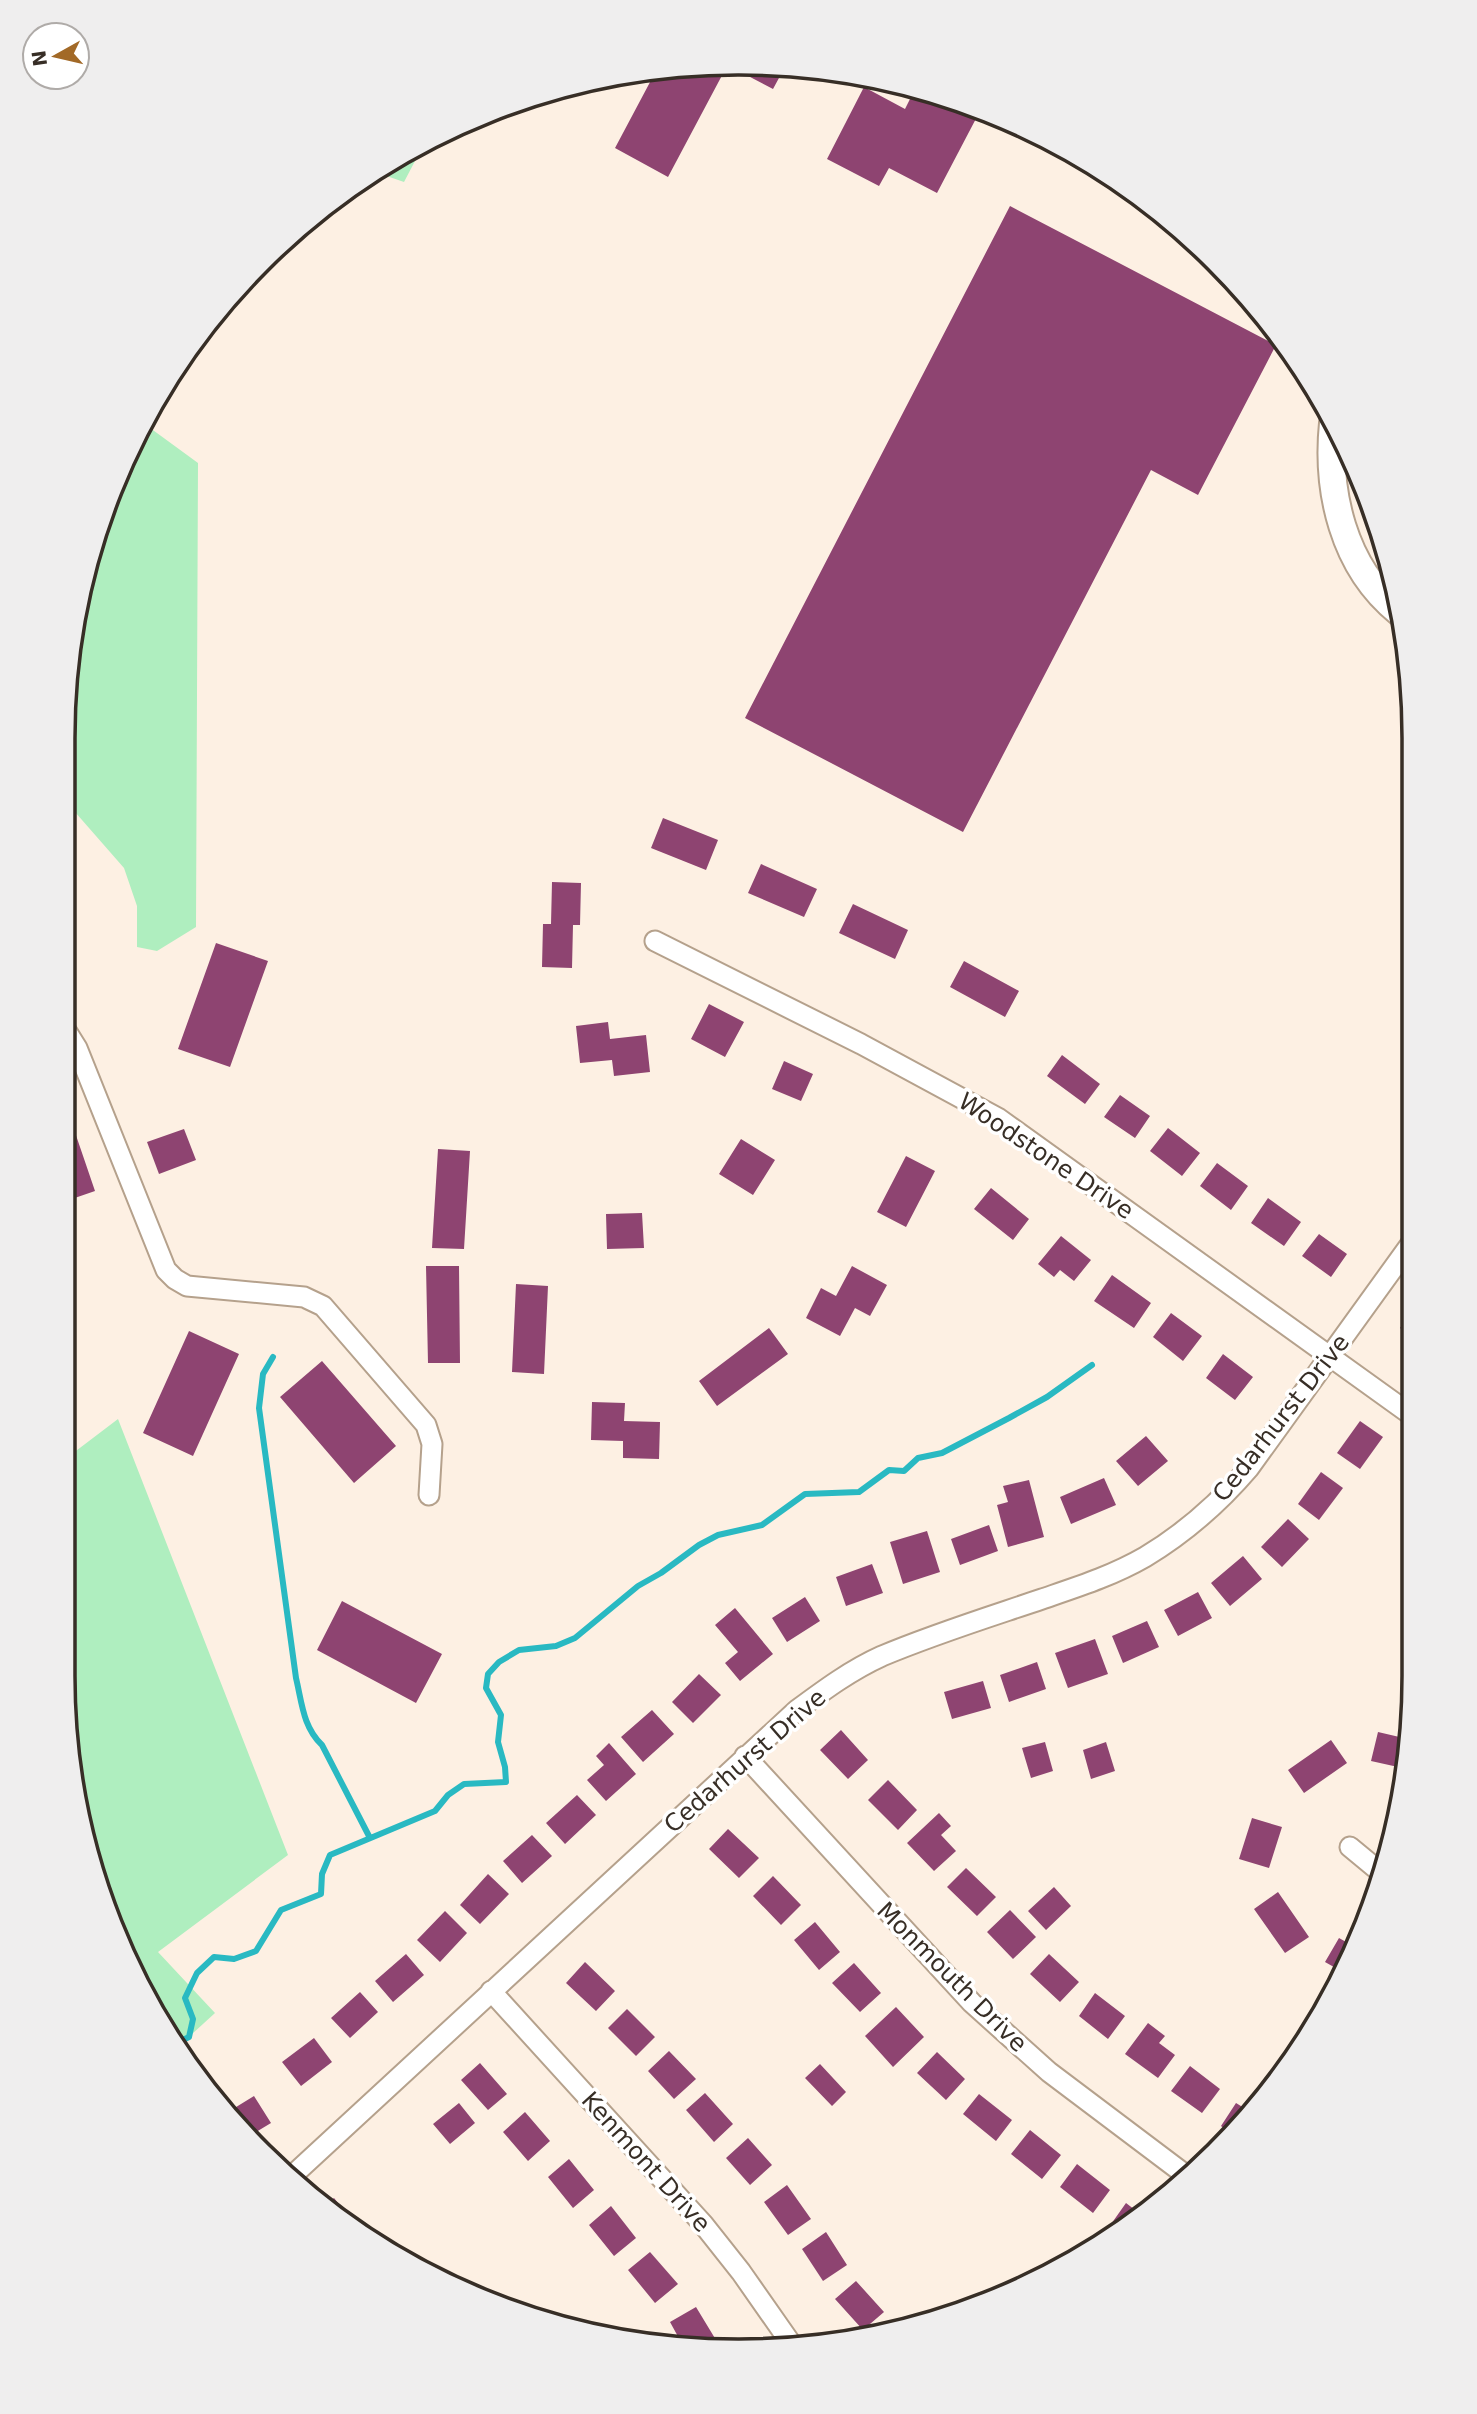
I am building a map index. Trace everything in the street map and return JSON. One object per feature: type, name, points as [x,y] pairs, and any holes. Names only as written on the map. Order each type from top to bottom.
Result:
[{"type":"street","points":[[1332,444],[1331,477],[1343,529],[1357,561],[1386,598]]},
{"type":"street","name":"Woodstone Drive","points":[[655,941],[861,1044],[998,1118],[1402,1409]]},
{"type":"street","points":[[75,1045],[166,1270],[187,1286],[304,1297],[323,1306],[430,1432],[432,1444],[429,1495]]},
{"type":"street","name":"Cedarhurst Drive","points":[[298,2171],[797,1710],[842,1678],[879,1657],[1117,1572],[1191,1525],[1228,1492],[1249,1468],[1402,1256]]},
{"type":"street","name":"Monmouth Drive","points":[[745,1756],[972,2003],[1049,2072],[1180,2170]]},
{"type":"street","points":[[1350,1847],[1374,1866]]},
{"type":"street","name":"Kenmont Drive","points":[[491,1991],[703,2224],[786,2337]]},
{"type":"green space","points":[[416,159],[404,182],[387,176]]},
{"type":"green space","points":[[152,430],[198,463],[196,927],[157,951],[137,947],[137,906],[124,868],[75,812],[77,695],[88,609],[98,567],[110,525]]},
{"type":"green space","points":[[118,1419],[288,1855],[158,1952],[215,2013],[185,2041],[164,2007],[126,1929],[110,1889],[88,1805],[81,1762],[75,1675],[75,1452]]},
{"type":"building","points":[[747,75],[780,77],[773,89]]},
{"type":"building","points":[[722,76],[668,177],[615,148],[650,81]]},
{"type":"building","points":[[864,87],[905,109],[910,98],[976,119],[937,193],[889,168],[879,186],[827,159]]},
{"type":"building","points":[[1010,206],[1270,342],[1274,348],[1198,495],[1151,470],[963,832],[745,718]]},
{"type":"building","points":[[663,818],[718,840],[706,870],[651,848]]},
{"type":"building","points":[[761,864],[817,889],[804,917],[748,893]]},
{"type":"building","points":[[552,882],[581,883],[580,925],[573,925],[572,968],[542,967],[543,924],[551,924]]},
{"type":"building","points":[[853,904],[908,930],[895,959],[839,933]]},
{"type":"building","points":[[216,943],[268,961],[230,1067],[178,1049]]},
{"type":"building","points":[[964,961],[1019,991],[1005,1017],[950,987]]},
{"type":"building","points":[[709,1004],[744,1022],[725,1057],[691,1039]]},
{"type":"building","points":[[608,1022],[610,1039],[646,1035],[650,1072],[614,1076],[612,1060],[580,1063],[576,1026]]},
{"type":"building","points":[[1062,1055],[1100,1084],[1085,1104],[1047,1076]]},
{"type":"building","points":[[784,1061],[813,1074],[801,1101],[772,1089]]},
{"type":"building","points":[[1120,1095],[1150,1116],[1135,1138],[1104,1117]]},
{"type":"building","points":[[1168,1128],[1200,1153],[1182,1176],[1150,1151]]},
{"type":"building","points":[[184,1129],[196,1160],[159,1174],[147,1142]]},
{"type":"building","points":[[75,1132],[95,1191],[75,1198]]},
{"type":"building","points":[[741,1139],[775,1160],[753,1195],[719,1174]]},
{"type":"building","points":[[438,1149],[470,1151],[464,1249],[432,1248]]},
{"type":"building","points":[[906,1156],[935,1171],[906,1227],[877,1212]]},
{"type":"building","points":[[1217,1163],[1248,1186],[1231,1210],[1200,1186]]},
{"type":"building","points":[[991,1188],[1029,1219],[1013,1240],[974,1209]]},
{"type":"building","points":[[1268,1198],[1301,1222],[1284,1246],[1251,1223]]},
{"type":"building","points":[[642,1213],[644,1248],[607,1249],[606,1214]]},
{"type":"building","points":[[1319,1234],[1347,1254],[1331,1277],[1302,1256]]},
{"type":"building","points":[[1061,1236],[1091,1260],[1074,1281],[1060,1270],[1054,1277],[1038,1264]]},
{"type":"building","points":[[426,1266],[459,1266],[460,1363],[428,1363]]},
{"type":"building","points":[[852,1266],[887,1285],[870,1316],[855,1308],[840,1336],[806,1318],[821,1288],[836,1296]]},
{"type":"building","points":[[1112,1275],[1151,1303],[1134,1328],[1094,1301]]},
{"type":"building","points":[[516,1284],[548,1286],[544,1374],[512,1372]]},
{"type":"building","points":[[1171,1313],[1202,1336],[1183,1361],[1153,1337]]},
{"type":"building","points":[[769,1328],[788,1354],[717,1406],[699,1381]]},
{"type":"building","points":[[189,1331],[239,1354],[193,1456],[143,1433]]},
{"type":"building","points":[[1223,1354],[1253,1377],[1235,1400],[1206,1378]]},
{"type":"building","points":[[322,1361],[396,1446],[354,1483],[280,1397]]},
{"type":"building","points":[[592,1402],[625,1403],[624,1421],[660,1422],[659,1459],[623,1458],[623,1441],[591,1440]]},
{"type":"building","points":[[1360,1421],[1383,1437],[1360,1469],[1337,1453]]},
{"type":"building","points":[[1146,1436],[1168,1461],[1138,1486],[1116,1461]]},
{"type":"building","points":[[1321,1472],[1343,1488],[1319,1520],[1298,1504]]},
{"type":"building","points":[[1104,1478],[1116,1505],[1071,1524],[1060,1497]]},
{"type":"building","points":[[1029,1480],[1044,1537],[1008,1547],[997,1505],[1008,1502],[1003,1486]]},
{"type":"building","points":[[1288,1519],[1309,1539],[1282,1567],[1261,1547]]},
{"type":"building","points":[[989,1525],[998,1551],[960,1565],[951,1539]]},
{"type":"building","points":[[927,1531],[940,1572],[903,1584],[890,1542]]},
{"type":"building","points":[[1243,1556],[1262,1579],[1230,1606],[1211,1583]]},
{"type":"building","points":[[872,1564],[883,1593],[846,1606],[836,1577]]},
{"type":"building","points":[[1198,1592],[1212,1618],[1178,1636],[1164,1610]]},
{"type":"building","points":[[805,1597],[820,1621],[787,1642],[772,1618]]},
{"type":"building","points":[[342,1601],[442,1654],[416,1703],[317,1650]]},
{"type":"building","points":[[735,1608],[773,1654],[740,1681],[725,1663],[738,1652],[715,1625]]},
{"type":"building","points":[[1147,1621],[1159,1647],[1123,1663],[1112,1636]]},
{"type":"building","points":[[1095,1639],[1108,1674],[1068,1688],[1055,1653]]},
{"type":"building","points":[[1037,1662],[1046,1689],[1009,1702],[1000,1675]]},
{"type":"building","points":[[699,1674],[721,1695],[693,1723],[672,1702]]},
{"type":"building","points":[[983,1681],[991,1708],[952,1719],[944,1692]]},
{"type":"building","points":[[652,1710],[674,1734],[643,1762],[621,1737]]},
{"type":"building","points":[[841,1730],[868,1760],[848,1779],[820,1750]]},
{"type":"building","points":[[1378,1732],[1398,1737],[1395,1766],[1371,1761]]},
{"type":"building","points":[[1331,1740],[1347,1763],[1304,1793],[1288,1770]]},
{"type":"building","points":[[1045,1742],[1053,1771],[1031,1778],[1022,1748]]},
{"type":"building","points":[[1106,1742],[1115,1771],[1091,1779],[1083,1750]]},
{"type":"building","points":[[609,1743],[636,1774],[606,1801],[587,1780],[604,1765],[596,1756]]},
{"type":"building","points":[[888,1780],[917,1810],[898,1830],[868,1800]]},
{"type":"building","points":[[577,1795],[596,1815],[565,1844],[546,1823]]},
{"type":"building","points":[[939,1813],[951,1826],[941,1835],[956,1851],[934,1871],[907,1843]]},
{"type":"building","points":[[1252,1818],[1282,1827],[1269,1868],[1239,1859]]},
{"type":"building","points":[[728,1829],[759,1858],[739,1878],[709,1849]]},
{"type":"building","points":[[532,1835],[552,1856],[522,1883],[503,1861]]},
{"type":"building","points":[[966,1868],[996,1897],[977,1916],[947,1887]]},
{"type":"building","points":[[488,1874],[509,1894],[480,1924],[460,1905]]},
{"type":"building","points":[[773,1876],[801,1905],[781,1925],[753,1896]]},
{"type":"building","points":[[1054,1887],[1071,1906],[1046,1930],[1028,1911]]},
{"type":"building","points":[[1278,1892],[1309,1937],[1285,1953],[1254,1909]]},
{"type":"building","points":[[1010,1910],[1036,1937],[1013,1959],[987,1932]]},
{"type":"building","points":[[445,1911],[467,1933],[440,1962],[417,1940]]},
{"type":"building","points":[[815,1922],[840,1952],[819,1970],[794,1940]]},
{"type":"building","points":[[1339,1938],[1345,1942],[1334,1967],[1325,1962]]},
{"type":"building","points":[[406,1954],[424,1975],[393,2002],[375,1981]]},
{"type":"building","points":[[1049,1954],[1079,1982],[1060,2002],[1030,1974]]},
{"type":"building","points":[[585,1962],[615,1991],[596,2011],[566,1983]]},
{"type":"building","points":[[854,1963],[881,1993],[860,2012],[832,1983]]},
{"type":"building","points":[[360,1992],[378,2012],[350,2038],[331,2018]]},
{"type":"building","points":[[1095,1993],[1125,2016],[1108,2039],[1079,2016]]},
{"type":"building","points":[[896,2007],[924,2037],[893,2067],[865,2036]]},
{"type":"building","points":[[627,2009],[655,2037],[636,2056],[608,2028]]},
{"type":"building","points":[[1148,2023],[1165,2036],[1159,2043],[1175,2055],[1158,2078],[1125,2054]]},
{"type":"building","points":[[314,2038],[332,2062],[301,2086],[282,2062]]},
{"type":"building","points":[[669,2051],[696,2079],[674,2099],[648,2071]]},
{"type":"building","points":[[937,2052],[965,2079],[946,2100],[917,2073]]},
{"type":"building","points":[[480,2063],[507,2094],[488,2110],[461,2080]]},
{"type":"building","points":[[820,2064],[846,2092],[832,2106],[805,2078]]},
{"type":"building","points":[[1190,2066],[1220,2089],[1202,2113],[1171,2091]]},
{"type":"building","points":[[705,2093],[733,2124],[714,2142],[686,2110]]},
{"type":"building","points":[[979,2094],[1012,2120],[996,2141],[963,2114]]},
{"type":"building","points":[[254,2096],[271,2123],[258,2131],[235,2107]]},
{"type":"building","points":[[459,2103],[475,2123],[450,2144],[433,2124]]},
{"type":"building","points":[[1236,2103],[1242,2107],[1223,2128],[1221,2126]]},
{"type":"building","points":[[525,2112],[550,2141],[528,2161],[503,2132]]},
{"type":"building","points":[[1030,2130],[1061,2155],[1042,2179],[1011,2154]]},
{"type":"building","points":[[748,2138],[772,2165],[750,2185],[726,2158]]},
{"type":"building","points":[[569,2159],[594,2190],[573,2208],[548,2177]]},
{"type":"building","points":[[1077,2164],[1110,2190],[1093,2213],[1060,2187]]},
{"type":"building","points":[[787,2185],[811,2219],[788,2235],[764,2202]]},
{"type":"building","points":[[1126,2203],[1133,2208],[1111,2224]]},
{"type":"building","points":[[611,2206],[636,2238],[614,2256],[589,2225]]},
{"type":"building","points":[[826,2232],[847,2265],[823,2281],[802,2249]]},
{"type":"building","points":[[650,2252],[678,2284],[655,2303],[628,2270]]},
{"type":"building","points":[[856,2281],[884,2312],[868,2326],[860,2327],[835,2299]]},
{"type":"building","points":[[696,2307],[715,2338],[677,2335],[670,2322]]},
{"type":"waterway","points":[[273,1357],[263,1374],[259,1408],[296,1678],[307,1722],[322,1745],[370,1838]]},
{"type":"waterway","points":[[184,2039],[189,2037],[193,2019],[185,1998],[197,1973],[214,1957],[234,1959],[256,1951],[281,1910],[321,1894],[322,1874],[330,1855],[435,1811],[448,1795],[464,1784],[506,1782],[498,1742],[501,1715],[486,1688],[488,1674],[499,1662],[519,1650],[556,1646],[575,1638],[638,1586],[718,1535],[762,1525],[805,1494],[859,1492],[889,1470],[904,1471],[918,1458],[942,1453],[1009,1418],[1047,1397],[1092,1365]]}]
